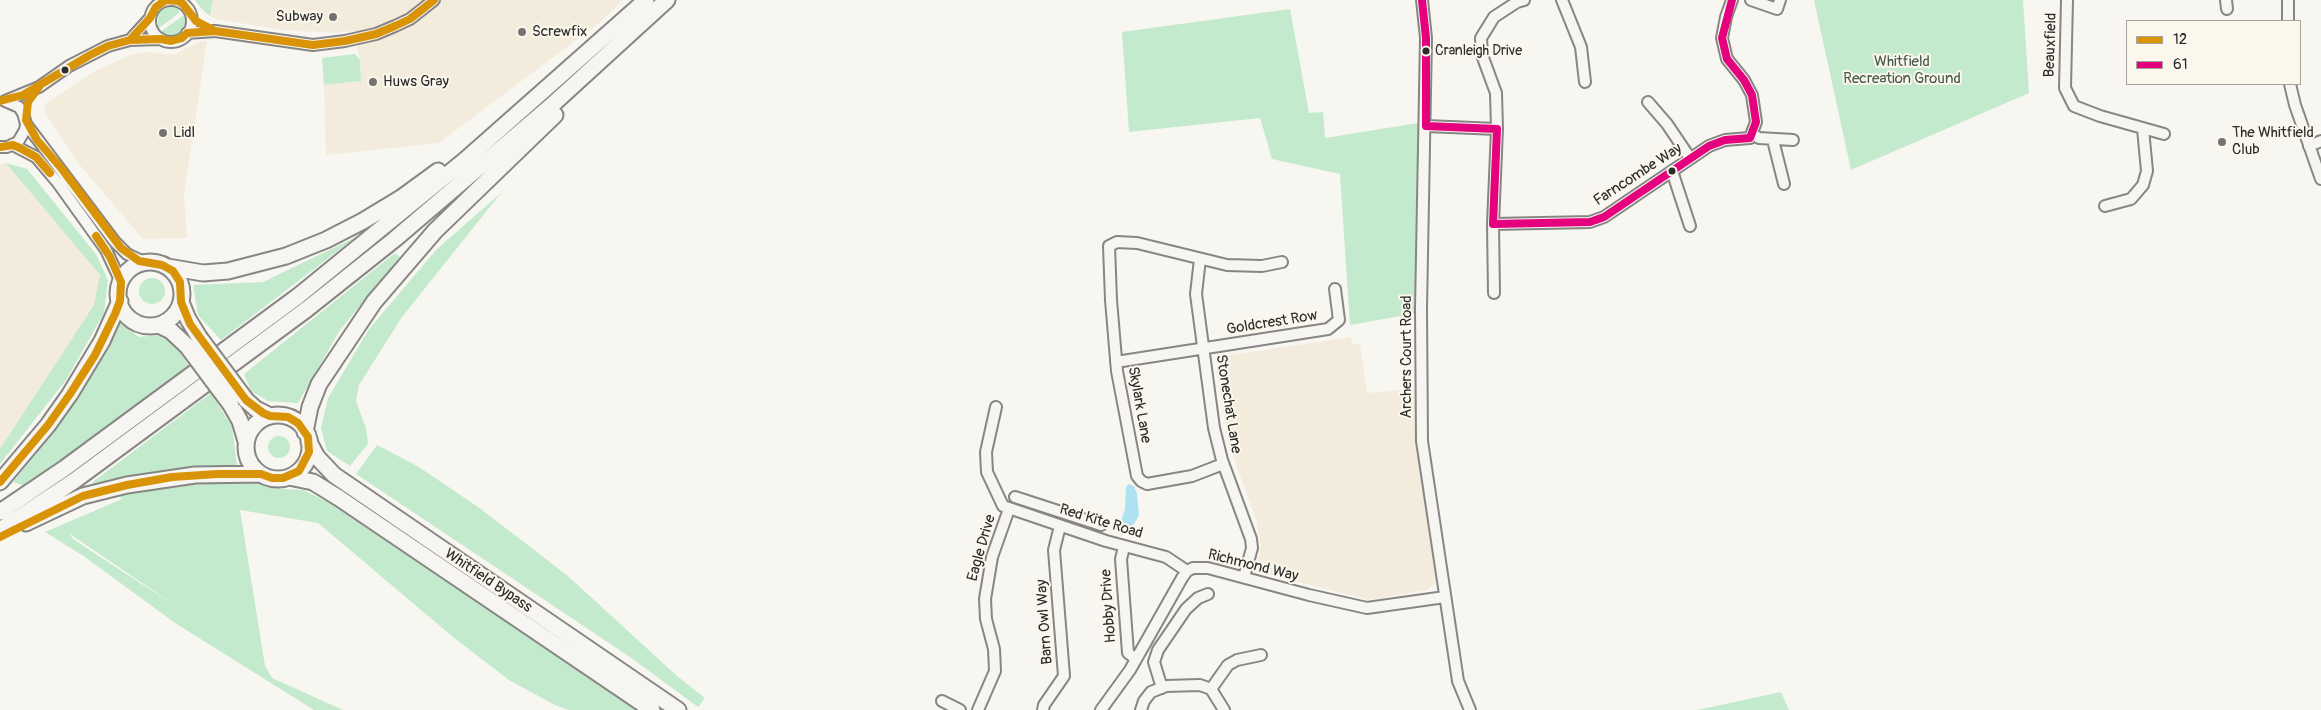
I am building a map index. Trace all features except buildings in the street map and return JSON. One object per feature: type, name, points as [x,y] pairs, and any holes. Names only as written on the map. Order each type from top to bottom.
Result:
[{"type":"highway","points":[[0,512],[104,440],[297,297],[399,216],[542,93],[646,0]]},
{"type":"highway","points":[[0,530],[86,472],[308,309],[475,171],[630,36],[667,0]]},
{"type":"highway","points":[[0,536],[83,496],[105,490],[172,477],[261,474],[272,478],[289,477],[298,471],[305,462],[309,452],[307,437],[310,406],[319,384],[356,328],[394,278],[435,231],[618,55],[630,36]]},
{"type":"highway","points":[[0,482],[48,425],[70,394],[102,341],[120,300],[121,282],[131,269],[146,263],[157,263],[168,267],[203,272],[241,269],[286,256],[326,240],[363,221],[401,198],[542,93]]},
{"type":"highway","points":[[168,267],[180,282],[181,302],[188,319],[193,342],[240,421],[246,441],[248,460],[261,474]]},
{"type":"highway","points":[[120,300],[127,316],[147,326],[159,325],[173,316],[181,302]]},
{"type":"highway","points":[[159,325],[193,342],[256,409],[270,416],[282,416],[293,419],[307,437]]},
{"type":"highway","points":[[246,441],[254,425],[270,416]]},
{"type":"highway","name":"Whitfield Bypass","points":[[307,437],[322,464],[338,478],[678,710]]},
{"type":"highway","name":"Whitfield Bypass","points":[[289,477],[312,482],[339,498],[652,710]]},
{"type":"street","points":[[130,40],[150,18],[158,2],[166,0],[178,1],[196,20],[215,31]]},
{"type":"street","points":[[187,33],[215,31],[313,44],[345,41],[376,34],[396,26],[410,19],[434,0]]},
{"type":"street","name":"Archers Court Road","points":[[1422,0],[1426,38],[1422,441],[1458,681],[1470,710]]},
{"type":"street","points":[[1494,293],[1493,224],[1497,129],[1496,93],[1482,55],[1481,38],[1494,18],[1517,2],[1524,0]]},
{"type":"street","points":[[1562,0],[1581,47],[1585,82]]},
{"type":"street","points":[[1732,0],[1722,38],[1727,59],[1744,80],[1752,95],[1756,122],[1752,134],[1759,138],[1793,140]]},
{"type":"street","points":[[1751,0],[1777,9],[1780,0]]},
{"type":"street","name":"Beauxfield","points":[[2067,0],[2065,88],[2074,106],[2164,134]]},
{"type":"street","points":[[2288,0],[2288,20]]},
{"type":"street","points":[[2,101],[23,95],[39,87],[69,66],[108,46],[130,40],[161,39],[176,41],[187,33],[190,27],[190,13]]},
{"type":"street","points":[[150,18],[151,28],[161,39]]},
{"type":"street","points":[[2290,85],[2295,105],[2321,179]]},
{"type":"street","points":[[0,147],[13,145],[23,136],[28,102],[39,87]]},
{"type":"street","points":[[2,101],[19,107],[26,122],[121,248],[133,258],[146,263]]},
{"type":"street","points":[[1648,102],[1668,124],[1690,158]]},
{"type":"street","points":[[1426,126],[1497,129]]},
{"type":"street","points":[[2105,206],[2131,199],[2142,185],[2147,171],[2143,129]]},
{"type":"street","name":"Farncombe Way","points":[[1493,224],[1590,222],[1604,217],[1690,158],[1718,142],[1745,140],[1752,134]]},
{"type":"street","points":[[1773,140],[1784,184]]},
{"type":"street","points":[[2309,146],[2321,141]]},
{"type":"street","points":[[13,145],[36,157],[58,183],[106,250],[121,282]]},
{"type":"street","points":[[1672,171],[1690,226]]},
{"type":"street","name":"Skylark Lane","points":[[1200,260],[1137,243],[1116,242],[1110,246],[1111,300],[1116,362],[1137,473],[1141,482],[1147,484],[1192,476],[1223,464]]},
{"type":"street","points":[[1200,260],[1245,266],[1262,266],[1282,262]]},
{"type":"street","name":"Stonechat Lane","points":[[1200,260],[1196,294],[1214,428],[1223,464],[1251,539],[1252,548],[1244,577]]},
{"type":"street","name":"Goldcrest Row","points":[[1116,362],[1332,327],[1339,320],[1340,315],[1335,289]]},
{"type":"street","points":[[996,407],[986,452],[987,472],[1006,507]]},
{"type":"street","points":[[1015,497],[1101,525]]},
{"type":"street","points":[[1031,516],[1035,504]]},
{"type":"street","name":"Red Kite Road","points":[[1006,507],[1124,547],[1166,557],[1187,571]]},
{"type":"street","name":"Eagle Drive","points":[[978,710],[995,671],[994,649],[986,619],[985,599],[992,557],[1006,507]]},
{"type":"street","points":[[1083,534],[1087,521]]},
{"type":"street","name":"Barn Owl Way","points":[[1043,710],[1044,705],[1064,676],[1054,550],[1060,526]]},
{"type":"street","name":"Hobby Drive","points":[[1124,547],[1121,558],[1128,653],[1136,659]]},
{"type":"street","name":"Richmond Way","points":[[1105,709],[1187,571],[1196,568],[1208,568],[1309,595],[1367,608],[1444,597]]},
{"type":"street","points":[[1162,688],[1154,662],[1158,650],[1186,609],[1198,598],[1208,594]]},
{"type":"street","points":[[1211,689],[1228,665],[1237,660],[1261,655]]},
{"type":"street","points":[[1141,710],[1144,701],[1151,692],[1162,688],[1200,685],[1211,689],[1224,710]]},
{"type":"street","points":[[942,701],[960,710]]},
{"type":"shaded area","points":[[213,0],[623,0],[603,20],[439,143],[326,155],[324,85],[361,81],[360,59],[353,31],[334,33],[282,30],[217,19],[210,16]]},
{"type":"shaded area","points":[[201,41],[207,41],[184,194],[187,238],[143,239],[78,163],[45,113],[45,104],[93,72],[130,55],[146,52],[173,55]]},
{"type":"shaded area","points":[[6,163],[27,169],[100,275],[95,305],[0,449],[0,165]]},
{"type":"shaded area","points":[[1351,337],[1352,344],[1360,344],[1367,393],[1414,389],[1436,582],[1427,590],[1369,600],[1256,571],[1261,545],[1256,519],[1228,442],[1216,368],[1224,356]]},
{"type":"green space","points":[[195,0],[213,0],[210,16],[202,9]]},
{"type":"green space","name":"Whitfield Recreation Ground","points":[[1814,0],[2023,0],[2029,93],[1851,170]]},
{"type":"green space","points":[[168,7],[177,7],[179,13],[158,29],[160,11]]},
{"type":"green space","points":[[1290,9],[1309,113],[1323,112],[1325,138],[1418,123],[1418,313],[1350,325],[1340,174],[1272,159],[1260,118],[1129,132],[1122,32]]},
{"type":"green space","points":[[184,15],[186,21],[181,33],[171,36],[160,32]]},
{"type":"green space","points":[[355,54],[360,60],[361,81],[324,85],[322,58]]},
{"type":"green space","points":[[6,163],[27,169],[96,254],[108,280],[104,313],[66,380],[0,464],[0,449],[94,305],[100,275]]},
{"type":"green space","points":[[501,193],[402,317],[359,385],[356,401],[366,428],[368,444],[350,466],[327,451],[321,428],[328,398],[369,329],[437,249]]},
{"type":"green space","points":[[356,237],[221,340],[198,315],[193,285],[263,282]]},
{"type":"green space","points":[[395,253],[400,257],[340,330],[298,403],[268,401],[251,391],[244,374]]},
{"type":"green space","points":[[152,278],[161,282],[165,291],[161,300],[152,304],[143,300],[139,291],[143,282]]},
{"type":"green space","points":[[119,322],[139,337],[160,335],[176,345],[189,367],[25,486],[13,482],[44,444],[95,369]]},
{"type":"green space","points":[[211,393],[232,427],[237,465],[127,480],[89,490],[94,481]]},
{"type":"green space","points":[[279,436],[287,439],[290,447],[287,455],[279,458],[271,455],[268,447],[271,439]]},
{"type":"green space","points":[[377,445],[419,467],[478,507],[569,577],[677,676],[705,698],[698,707],[630,657],[356,474]]},
{"type":"green space","points":[[226,479],[259,483],[282,489],[303,490],[332,504],[637,710],[568,710],[555,705],[509,680],[453,637],[318,523],[240,510],[265,666],[272,678],[343,710],[314,710],[175,623],[85,557],[45,532],[122,499],[116,494],[179,482]],"holes":[[[70,534],[179,608],[94,553],[72,538]]]},
{"type":"green space","points":[[1781,692],[1789,710],[1697,710]]},
{"type":"water","points":[[1129,484],[1134,486],[1137,494],[1139,515],[1130,531],[1124,533],[1119,527],[1125,509],[1126,487]]},
{"type":"transit line","name":"12","points":[[130,40],[150,18],[156,7],[166,0],[178,1],[183,4],[196,21],[215,31]]},
{"type":"transit line","name":"12","points":[[0,101],[23,95],[90,55],[108,46],[130,40],[161,39],[171,41],[182,38],[187,33],[215,31],[313,45],[345,41],[376,34],[395,26],[410,19],[434,0]]},
{"type":"transit line","name":"61","points":[[1422,0],[1426,38],[1426,126],[1497,129],[1493,224],[1590,222],[1604,217],[1709,146],[1725,140],[1750,138],[1756,122],[1752,95],[1744,80],[1727,59],[1722,38],[1732,0]]},
{"type":"transit line","name":"12","points":[[0,537],[83,496],[127,485],[172,477],[217,474],[261,474],[272,478],[283,478],[299,471],[309,452],[308,437],[298,423],[288,417],[270,416],[263,413],[246,400],[190,324],[181,302],[180,282],[173,271],[162,265],[139,261],[121,248],[62,169],[37,140],[26,120],[28,102],[39,87]]},
{"type":"transit line","name":"12","points":[[0,147],[13,145],[20,148],[36,157],[50,173]]},
{"type":"transit line","name":"12","points":[[0,482],[48,425],[70,394],[95,355],[115,314],[120,301],[121,282],[110,257],[96,236]]},
{"type":"place","name":"Subway","points":[[333,17]]},
{"type":"place","name":"Screwfix","points":[[522,32]]},
{"type":"place","name":"Cranleigh Drive","points":[[1426,51]]},
{"type":"place","name":"Huws Gray","points":[[373,82]]},
{"type":"place","name":"Lidl","points":[[163,133]]},
{"type":"place","name":"The Whitfield Club","points":[[2222,142]]}]
